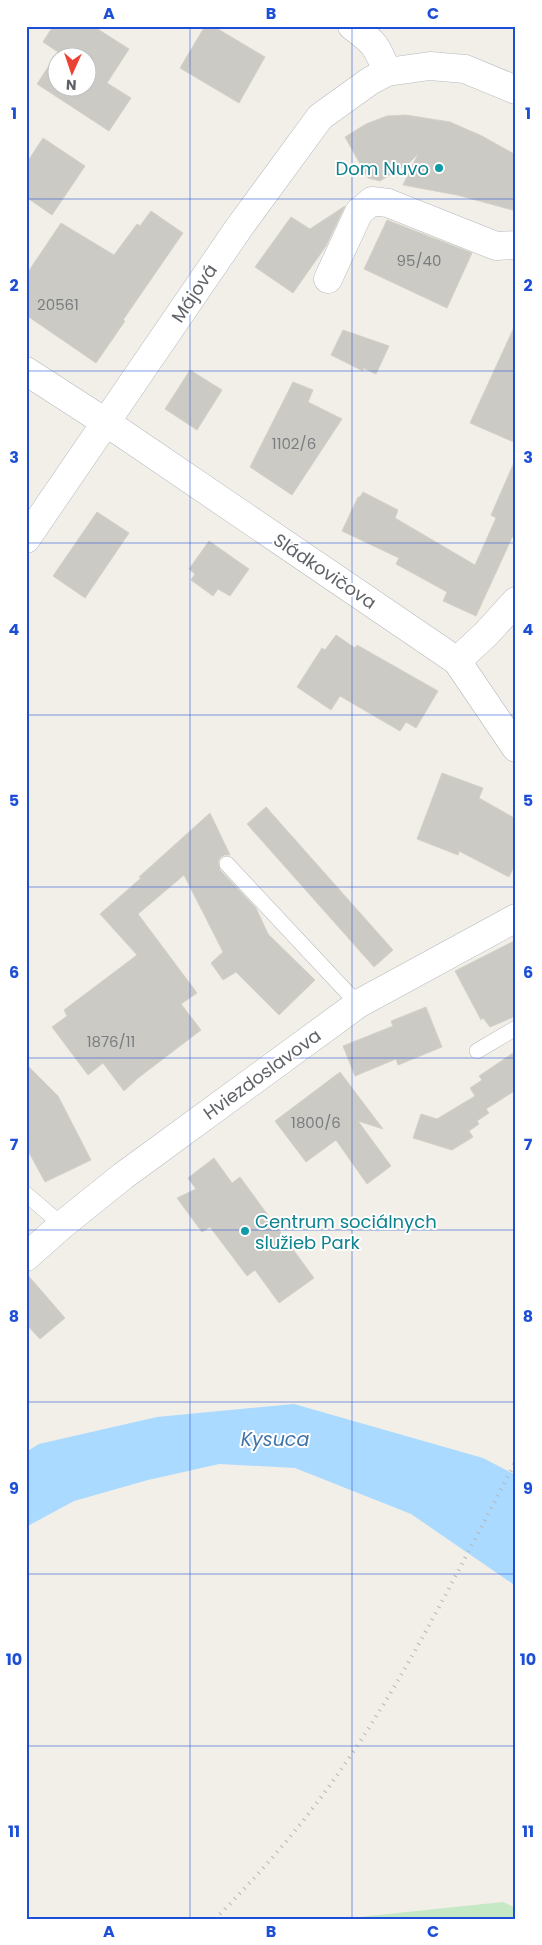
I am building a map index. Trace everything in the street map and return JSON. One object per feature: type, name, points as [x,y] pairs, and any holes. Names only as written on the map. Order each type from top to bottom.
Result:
[{"type":"street","points":[[352,26],[379,49],[387,72],[430,66],[465,69],[516,90]]},
{"type":"street","name":"Májová","points":[[26,539],[238,229],[320,117],[370,81],[387,72]]},
{"type":"street","points":[[328,278],[359,212],[372,201],[388,203],[496,246],[516,244]]},
{"type":"street","name":"Sládkovičova","points":[[26,371],[458,661],[516,748]]},
{"type":"street","points":[[458,661],[516,601]]},
{"type":"street","name":"Hviezdoslavova","points":[[26,1257],[62,1225],[158,1150],[358,1004],[516,918]]},
{"type":"lane","points":[[227,864],[358,1004]]},
{"type":"lane","points":[[477,1051],[516,1028]]},
{"type":"lane","points":[[26,1194],[62,1225]]},
{"type":"green space","points":[[503,1902],[516,1908],[516,1919],[340,1919]]},
{"type":"water","name":"Kysuca","points":[[294,1404],[483,1458],[516,1475],[516,1586],[411,1514],[295,1468],[219,1464],[148,1480],[74,1501],[26,1527],[26,1452],[39,1444],[157,1417]]},
{"type":"building","points":[[53,26],[93,26],[129,49],[107,83],[131,98],[109,131],[58,98],[98,98],[98,48],[52,48],[43,42]]},
{"type":"building","points":[[205,26],[213,26],[265,57],[239,103],[180,68]]},
{"type":"building","points":[[48,67],[48,91],[37,84]]},
{"type":"building","name":"Dom Nuvo","points":[[406,115],[450,122],[482,136],[516,155],[516,211],[457,195],[403,185],[418,154],[409,163],[380,181],[368,178],[345,137],[366,124],[387,116]]},
{"type":"building","points":[[43,138],[85,166],[52,215],[26,197],[26,164]]},
{"type":"building","points":[[345,206],[326,246],[293,293],[255,267],[291,217],[310,229]]},
{"type":"building","points":[[151,211],[183,233],[96,363],[26,315],[26,275],[61,223],[114,255],[137,224],[140,226]]},
{"type":"building","points":[[387,220],[472,253],[447,308],[364,269]]},
{"type":"building","points":[[516,323],[516,443],[470,423]]},
{"type":"building","points":[[343,330],[389,346],[376,374],[363,368],[363,371],[331,355]]},
{"type":"building","points":[[190,370],[222,390],[197,430],[165,409]]},
{"type":"building","points":[[293,382],[313,390],[308,402],[342,419],[292,495],[250,467]]},
{"type":"building","points":[[516,458],[516,529],[476,616],[443,601],[447,592],[396,564],[399,558],[342,531],[358,497],[363,492],[398,510],[395,518],[475,565],[496,518],[491,515]]},
{"type":"building","points":[[97,512],[129,533],[85,598],[53,576]]},
{"type":"building","points":[[209,541],[249,569],[230,596],[218,589],[213,596],[191,580],[195,574],[189,569]]},
{"type":"building","points":[[336,635],[355,648],[357,645],[438,691],[416,728],[406,722],[400,731],[340,696],[331,710],[297,687],[322,648],[325,650]]},
{"type":"building","points":[[442,773],[483,788],[479,798],[516,819],[516,862],[509,877],[459,851],[458,855],[417,839]]},
{"type":"building","points":[[266,807],[393,950],[374,967],[247,824]]},
{"type":"building","points":[[210,813],[230,855],[224,855],[220,858],[218,862],[220,870],[256,908],[268,934],[315,980],[279,1015],[236,972],[223,980],[211,963],[223,952],[184,875],[138,914],[197,993],[181,1004],[201,1030],[124,1091],[103,1063],[88,1075],[52,1027],[67,1016],[64,1010],[137,955],[100,914]]},
{"type":"building","points":[[516,940],[516,1016],[490,1027],[483,1018],[481,1020],[455,971]]},
{"type":"building","points":[[426,1007],[442,1047],[398,1065],[396,1059],[355,1076],[343,1046],[393,1026],[391,1021]]},
{"type":"building","points":[[516,1051],[516,1090],[486,1109],[489,1113],[477,1121],[479,1124],[469,1131],[473,1137],[452,1150],[413,1138],[421,1114],[437,1119],[475,1096],[470,1088],[482,1080],[479,1076]]},
{"type":"building","points":[[26,1064],[58,1096],[91,1160],[45,1182],[26,1147]]},
{"type":"building","points":[[340,1072],[383,1129],[358,1121],[391,1166],[367,1184],[336,1140],[306,1162],[275,1121]]},
{"type":"building","name":"Centrum sociálnych služieb Park","points":[[214,1158],[232,1183],[240,1177],[314,1278],[279,1303],[255,1270],[247,1276],[210,1227],[202,1232],[177,1198],[196,1189],[188,1178]]},
{"type":"building","points":[[26,1273],[65,1318],[40,1339],[26,1324]]},
{"type":"railway","points":[[215,1919],[289,1838],[355,1749],[399,1679],[516,1461]]},
{"type":"place","name":"Dom Nuvo","points":[[439,168]]},
{"type":"place","name":"Centrum sociálnych služieb Park","points":[[245,1231]]}]
